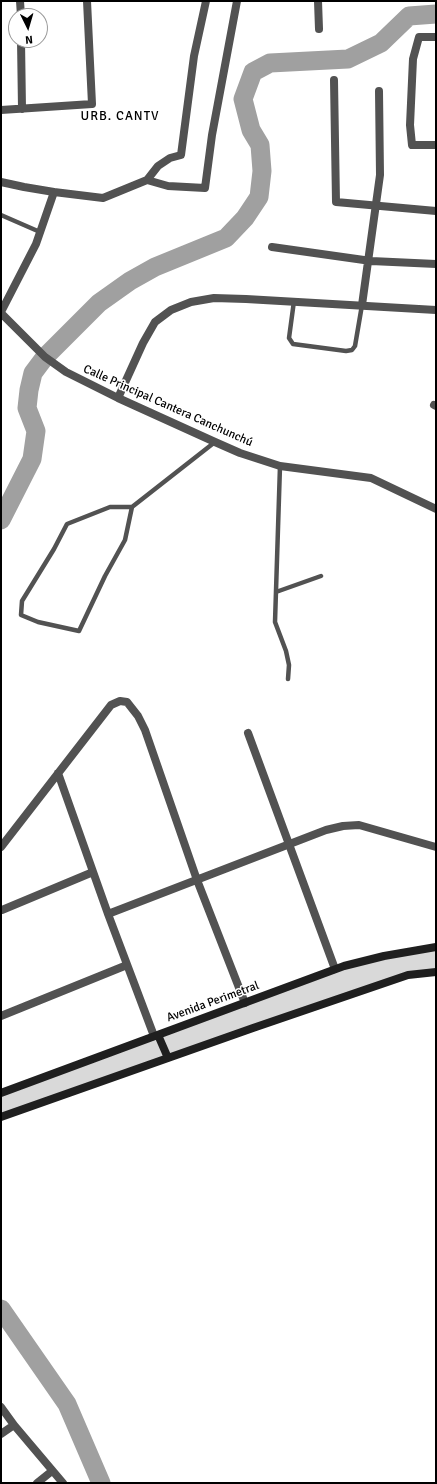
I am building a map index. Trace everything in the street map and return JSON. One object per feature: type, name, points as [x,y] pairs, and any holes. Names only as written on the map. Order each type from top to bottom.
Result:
[{"type":"main road","name":"Avenida Perimetral","points":[[1,1093],[335,969],[384,956],[436,948]]},
{"type":"main road","points":[[1,1118],[168,1058],[408,975],[436,972]]},
{"type":"main road","points":[[156,1036],[168,1058]]},
{"type":"street","points":[[1,110],[92,104],[87,1]]},
{"type":"street","points":[[1,182],[54,192],[103,198],[146,180],[158,166],[170,158],[181,155],[194,56],[206,1]]},
{"type":"street","points":[[146,180],[168,186],[205,188],[212,135],[237,1]]},
{"type":"street","points":[[318,1],[319,29]]},
{"type":"street","points":[[436,37],[418,37],[413,59],[410,125],[412,145],[436,145]]},
{"type":"street","points":[[21,48],[22,109]]},
{"type":"street","points":[[334,80],[336,202],[436,211]]},
{"type":"street","points":[[362,305],[380,175],[379,91]]},
{"type":"street","points":[[1,312],[36,244],[54,192]]},
{"type":"street","points":[[272,247],[368,260],[436,264]]},
{"type":"street","points":[[118,398],[143,343],[155,322],[171,310],[191,302],[214,298],[294,301],[436,310]]},
{"type":"street","name":"Calle Principal Cantera Canchunchú","points":[[1,312],[45,357],[66,372],[118,398],[240,453],[280,466],[372,478],[436,509]]},
{"type":"street","points":[[1,847],[111,705],[120,701],[127,702],[138,716],[145,730],[197,880],[245,1003]]},
{"type":"street","points":[[248,734],[335,969]]},
{"type":"street","points":[[58,773],[127,965],[156,1036]]},
{"type":"street","points":[[108,914],[326,830],[343,826],[359,825],[436,847]]},
{"type":"street","points":[[2,910],[93,872]]},
{"type":"street","points":[[1,1016],[127,965]]},
{"type":"street","points":[[1,1407],[14,1425],[63,1483]]},
{"type":"street","points":[[1,1434],[14,1425]]},
{"type":"street","points":[[37,1483],[52,1471]]},
{"type":"lane","points":[[1,215],[40,232]]},
{"type":"lane","points":[[294,301],[289,338],[291,342],[294,344],[346,351],[352,350],[355,346],[362,305]]},
{"type":"lane","points":[[132,507],[125,540],[105,576],[79,631],[38,622],[21,615],[22,601],[54,549],[67,524],[110,507],[132,507],[216,442]]},
{"type":"lane","points":[[280,466],[274,622],[286,651],[289,665],[288,679]]},
{"type":"lane","points":[[276,592],[321,576]]},
{"type":"shaded area","points":[[436,947],[436,972],[408,975],[1,1117],[1,1093],[344,966]]},
{"type":"waterway","points":[[1,520],[32,459],[36,431],[27,408],[29,390],[33,373],[45,357],[99,303],[130,281],[155,267],[226,238],[245,218],[259,197],[262,171],[260,145],[251,130],[243,99],[253,72],[270,63],[348,59],[381,43],[409,16],[436,14]]},
{"type":"waterway","points":[[1,1309],[67,1404],[101,1483]]},
{"type":"district","name":"URB. CANTV","points":[[120,117]]}]
